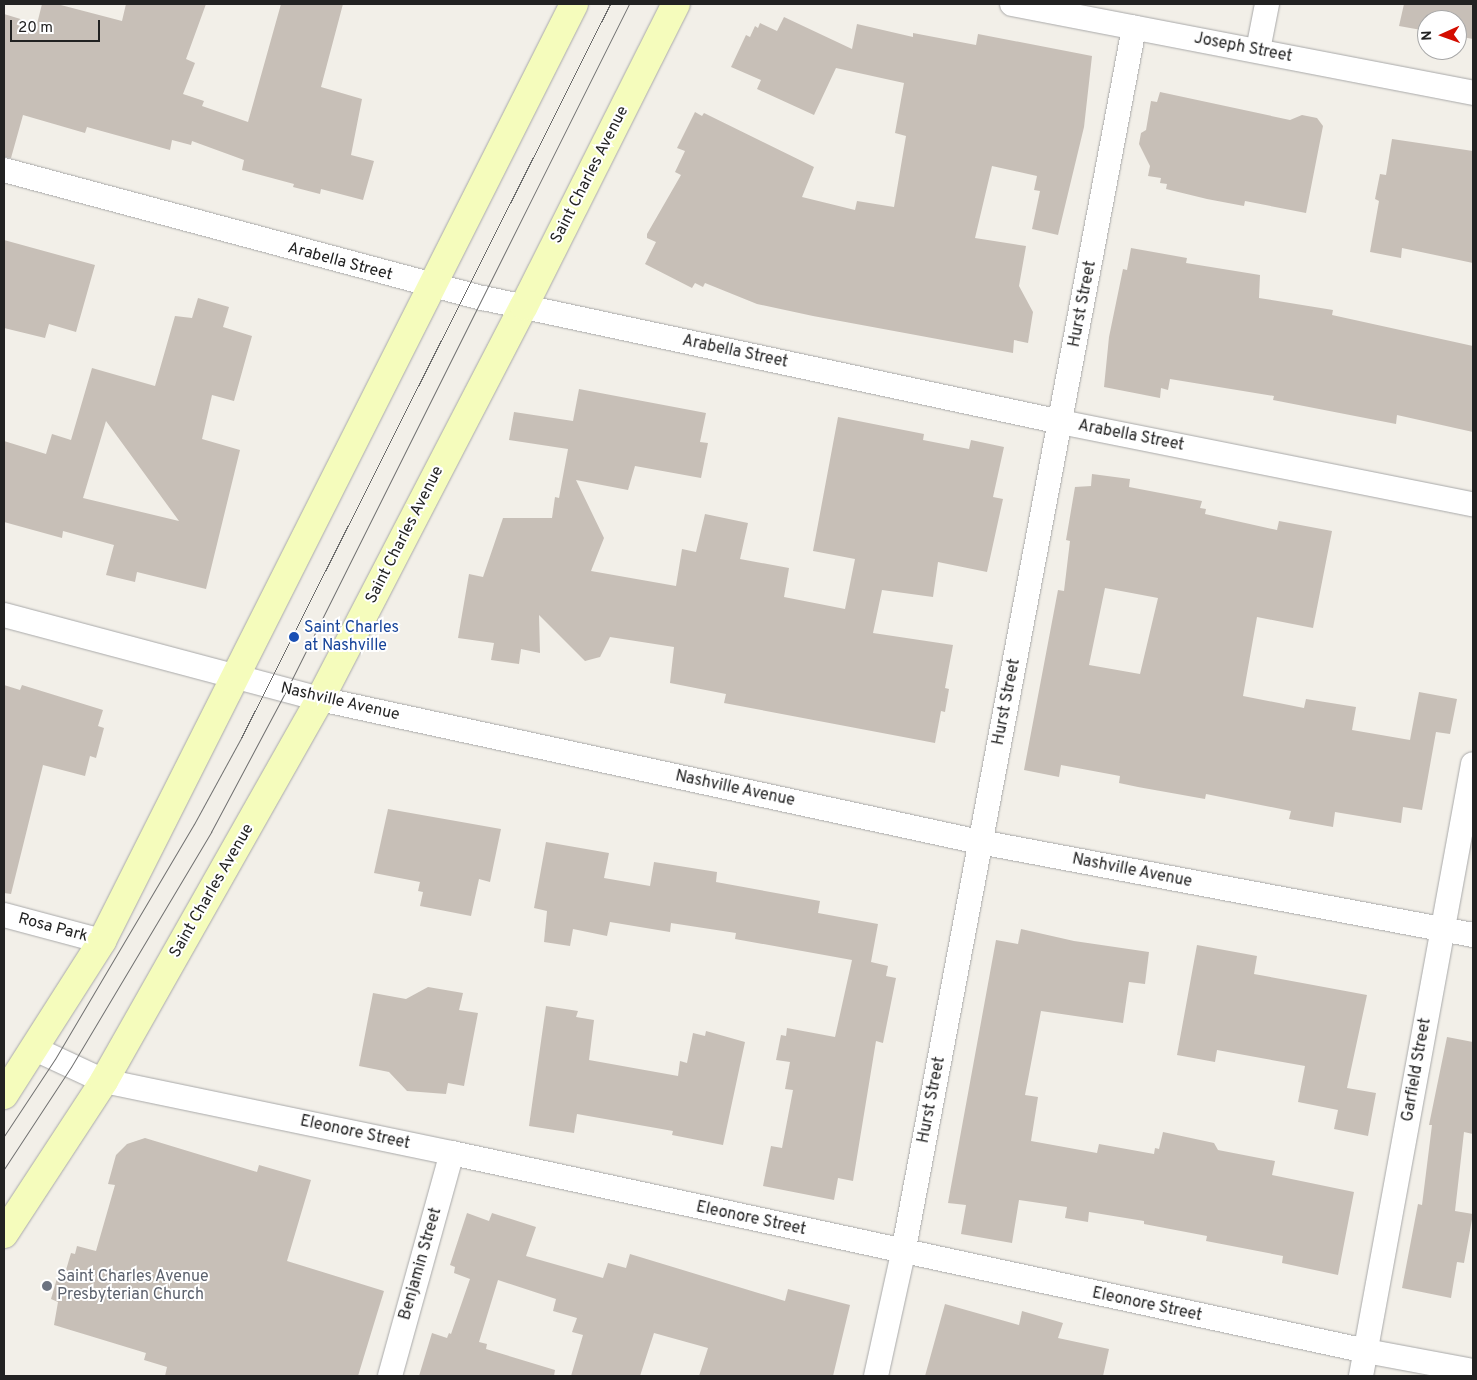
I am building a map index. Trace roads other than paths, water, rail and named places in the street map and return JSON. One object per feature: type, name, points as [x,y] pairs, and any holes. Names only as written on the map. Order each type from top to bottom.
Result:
[{"type":"main road","points":[[4,1095],[102,941],[574,4]]},
{"type":"main road","name":"Saint Charles Avenue","points":[[4,1234],[104,1081],[320,698],[524,306],[676,4]]},
{"type":"street","name":"Joseph Street","points":[[1012,4],[1473,93]]},
{"type":"street","points":[[1258,50],[1267,4]]},
{"type":"street","name":"Hurst Street","points":[[876,1376],[903,1253],[1134,28]]},
{"type":"street","name":"Arabella Street","points":[[4,170],[432,286],[1061,422],[1473,504]]},
{"type":"street","name":"Nashville Avenue","points":[[4,615],[235,678],[320,698],[980,842],[1473,935]]},
{"type":"street","name":"Garfield Street","points":[[1361,1376],[1473,764]]},
{"type":"street","name":"Rosa Park","points":[[4,914],[102,941]]},
{"type":"street","name":"Eleonore Street","points":[[35,1048],[104,1081],[452,1153],[903,1253],[1366,1351],[1473,1371]]},
{"type":"street","name":"Benjamin Street","points":[[390,1376],[452,1153]]},
{"type":"tram line","points":[[4,1136],[55,1059],[194,824],[241,738],[610,4]]},
{"type":"tram line","points":[[4,1169],[71,1067],[211,832],[286,691],[629,4]]},
{"type":"place","name":"Saint Charles at Nashville","points":[[294,637]]},
{"type":"place","name":"Saint Charles Avenue Presbyterian Church","points":[[47,1286]]}]
